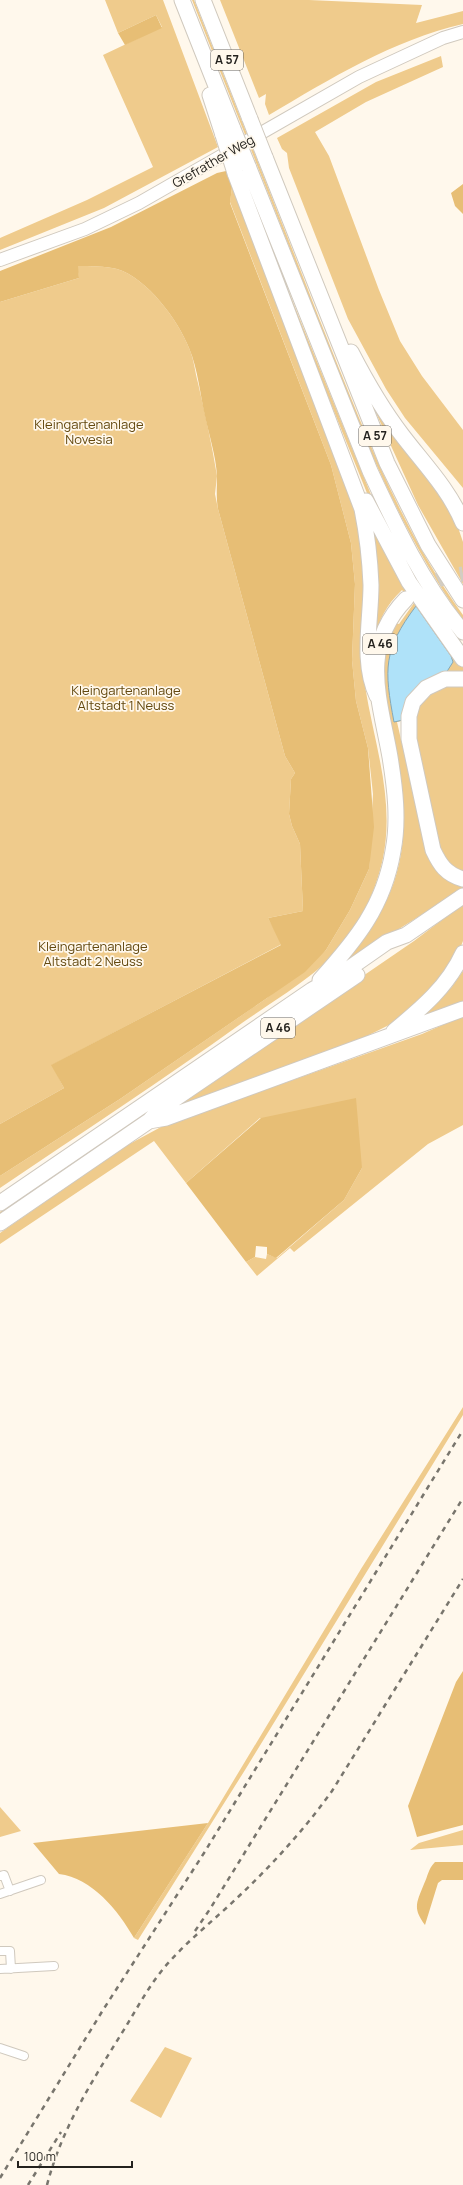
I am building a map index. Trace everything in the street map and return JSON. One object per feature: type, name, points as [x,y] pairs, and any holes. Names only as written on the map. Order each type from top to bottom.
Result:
[{"type":"highway","name":"A 57","points":[[182,0],[205,59],[228,132],[312,375]]},
{"type":"highway","name":"A 57","points":[[203,0],[264,157],[387,463],[428,545],[463,600]]},
{"type":"highway","name":"A 57","points":[[242,170],[370,471],[390,514],[431,586],[463,632]]},
{"type":"highway","points":[[306,262],[325,288],[349,348],[380,403],[402,435],[439,481],[458,510],[463,523]]},
{"type":"highway","points":[[349,348],[406,430],[463,500]]},
{"type":"highway","points":[[312,375],[357,479],[390,548],[429,613],[463,659]]},
{"type":"highway","points":[[312,375],[362,509],[367,534],[371,586],[369,660],[371,684],[377,696]]},
{"type":"highway","name":"A 46","points":[[0,1203],[312,990],[364,928],[374,911],[389,870],[394,849],[395,801],[390,756],[377,696],[376,668],[381,638],[390,619],[406,599]]},
{"type":"highway","points":[[463,679],[445,679],[435,682],[419,693],[410,708],[408,725],[433,850],[438,862],[447,872],[463,878]]},
{"type":"highway","name":"A 46","points":[[0,1223],[149,1121],[160,1109],[393,950],[406,935],[463,896]]},
{"type":"highway","points":[[312,990],[344,972],[387,942],[406,935]]},
{"type":"highway","points":[[390,1034],[430,1001],[447,980],[463,953]]},
{"type":"highway","points":[[149,1121],[166,1118],[390,1034],[411,1029],[463,1009]]},
{"type":"main road","name":"Grefrather Weg","points":[[0,260],[84,229],[139,203],[210,164],[332,91],[393,60],[419,50],[442,38],[463,32]]},
{"type":"main road","name":"Grefrather Weg","points":[[419,50],[463,41]]},
{"type":"street","points":[[0,1876],[4,1875],[10,1891]]},
{"type":"street","points":[[0,1894],[41,1880]]},
{"type":"street","points":[[0,1951],[10,1950],[11,1969]]},
{"type":"street","points":[[0,1969],[54,1966]]},
{"type":"street","points":[[0,2048],[24,2056]]},
{"type":"green space","points":[[105,0],[163,0],[218,147],[104,208],[0,250],[0,238],[87,200],[153,167],[103,55],[162,27],[156,15],[118,33]]},
{"type":"green space","points":[[192,0],[194,0],[365,433],[419,545],[440,581],[463,615],[463,620],[439,584],[417,546],[378,469]]},
{"type":"green space","points":[[220,0],[309,0],[422,5],[416,23],[463,11],[463,24],[437,31],[387,50],[315,88],[269,115],[265,104],[266,94],[259,98]]},
{"type":"green space","points":[[441,56],[443,67],[366,102],[315,132],[329,156],[379,290],[400,341],[422,376],[463,430],[463,488],[405,418],[386,389],[348,319],[289,168],[287,153],[282,149],[277,138],[376,82]]},
{"type":"green space","points":[[232,187],[343,469],[357,522],[362,549],[364,576],[363,645],[365,686],[382,771],[387,814],[383,858],[376,883],[366,908],[353,931],[337,951],[316,971],[182,1065],[0,1188],[0,1176],[120,1099],[267,998],[326,950],[350,910],[369,869],[373,794],[368,748],[356,701],[352,660],[355,584],[351,543],[331,465],[230,202]]},
{"type":"green space","points":[[272,258],[275,258],[374,502],[371,503]]},
{"type":"green space","points":[[77,266],[117,269],[139,281],[160,301],[169,313],[184,337],[191,352],[215,464],[217,476],[215,494],[218,509],[285,756],[295,773],[291,779],[289,814],[292,826],[300,844],[303,911],[268,918],[282,944],[52,1065],[64,1088],[0,1124],[0,302],[79,278]]},
{"type":"green space","points":[[366,391],[452,510],[463,542],[463,584],[418,505]]},
{"type":"green space","points":[[367,513],[463,665],[463,675],[423,684],[406,737],[401,721],[397,722],[418,814],[430,850],[463,883],[463,889],[402,927],[332,974],[365,936],[378,916],[388,896],[396,875],[401,852],[403,828],[402,792],[384,686],[384,662],[386,650],[395,623],[399,624],[414,603],[402,590],[387,607],[378,626],[374,641]]},
{"type":"green space","points":[[442,685],[463,685],[463,872],[449,866],[438,844],[415,740],[414,722],[422,699]]},
{"type":"green space","points":[[463,904],[463,941],[457,956],[443,979],[393,1023],[361,1039],[186,1104],[182,1100],[414,941]]},
{"type":"green space","points":[[463,971],[463,1002],[416,1023],[451,988]]},
{"type":"green space","points":[[463,1016],[463,1125],[428,1144],[294,1252],[290,1248],[257,1276],[246,1262],[255,1257],[266,1259],[267,1254],[277,1258],[344,1200],[362,1168],[260,1118],[186,1183],[154,1141],[0,1244],[0,1233],[124,1147],[172,1121],[210,1106],[245,1097],[422,1034]]},
{"type":"green space","points":[[174,1093],[0,1215],[0,1212]]},
{"type":"green space","points":[[463,1407],[463,1415],[245,1770],[138,1940],[134,1938],[208,1823],[361,1569]]},
{"type":"green space","points":[[0,1807],[21,1831],[0,1837]]},
{"type":"green space","points":[[463,1830],[463,1845],[410,1850],[419,1843]]},
{"type":"green space","points":[[165,2047],[192,2058],[161,2118],[130,2101]]},
{"type":"shaded area","points":[[156,15],[162,28],[125,45],[118,33]]},
{"type":"shaded area","points":[[226,171],[232,187],[230,203],[331,465],[351,543],[355,584],[352,660],[356,701],[368,748],[374,827],[369,869],[350,910],[326,950],[305,972],[120,1099],[0,1176],[0,1124],[64,1088],[51,1065],[281,945],[268,918],[303,911],[300,844],[292,826],[289,814],[291,779],[295,773],[285,756],[218,509],[217,476],[214,453],[195,364],[184,337],[169,313],[150,291],[128,274],[112,268],[78,266],[79,278],[0,302],[0,271],[111,227],[217,173]]},
{"type":"shaded area","points":[[463,184],[463,214],[455,206],[451,193]]},
{"type":"shaded area","points":[[356,1098],[362,1168],[344,1200],[276,1258],[267,1254],[267,1247],[256,1246],[255,1257],[246,1262],[186,1183],[261,1118]]},
{"type":"shaded area","points":[[463,1671],[463,1825],[417,1837],[408,1806],[456,1682]]},
{"type":"shaded area","points":[[208,1823],[134,1938],[128,1927],[103,1897],[82,1882],[59,1874],[33,1843]]},
{"type":"shaded area","points":[[435,1862],[463,1862],[463,1880],[442,1880],[438,1883],[425,1925],[418,1914],[417,1905],[429,1870]]},
{"type":"water","points":[[416,606],[451,656],[453,662],[446,673],[429,679],[423,684],[414,696],[403,720],[394,722],[389,688],[389,661],[397,635]]},
{"type":"tunnel","points":[[417,590],[445,577],[463,574]]},
{"type":"railway","points":[[0,2178],[103,2010],[204,1853],[463,1430]]},
{"type":"railway","points":[[195,1931],[463,1498]]},
{"type":"railway","points":[[47,2185],[53,2164],[70,2123],[102,2065],[152,1984],[179,1952],[263,1873],[299,1833],[332,1791],[463,1579]]},
{"type":"railway","points":[[28,2185],[61,2132]]},
{"type":"park label","name":"Kleingartenanlage Novesia","points":[[89,432]]},
{"type":"park label","name":"Kleingartenanlage Altstadt 1 Neuss","points":[[126,698]]},
{"type":"park label","name":"Kleingartenanlage Altstadt 2 Neuss","points":[[93,954]]}]
